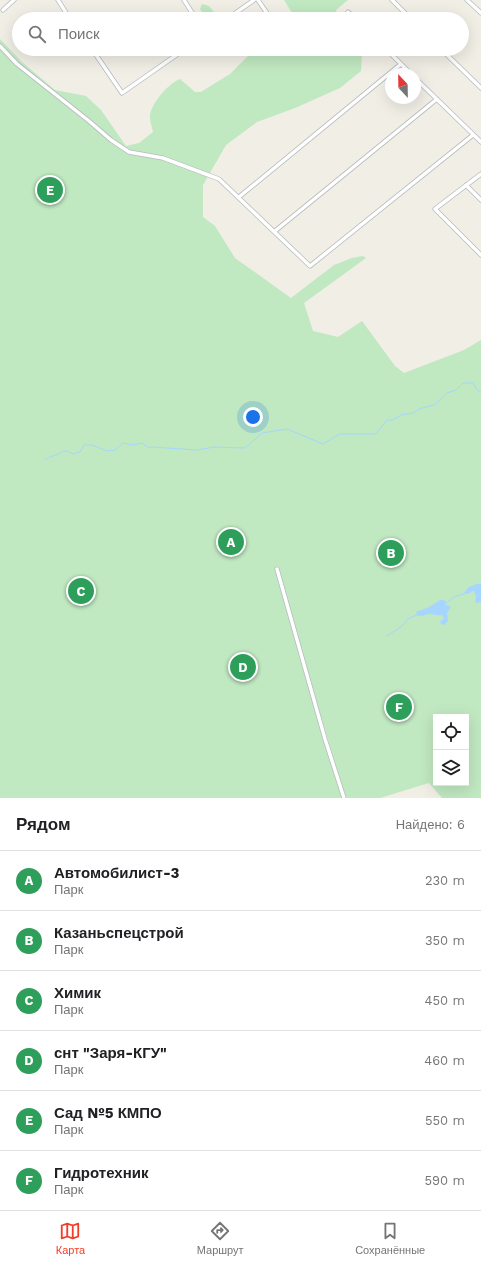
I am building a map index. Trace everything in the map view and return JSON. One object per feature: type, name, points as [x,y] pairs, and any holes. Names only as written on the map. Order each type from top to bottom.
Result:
[{"type":"street","points":[[3,10],[14,0]]},
{"type":"street","points":[[58,0],[66,12]]},
{"type":"street","points":[[184,0],[192,12]]},
{"type":"street","points":[[237,12],[254,0]]},
{"type":"street","points":[[258,0],[267,12]]},
{"type":"street","points":[[392,0],[404,12]]},
{"type":"street","points":[[467,0],[481,13]]},
{"type":"street","points":[[0,46],[17,64],[111,140],[129,152],[163,158],[220,179],[310,266],[473,135]]},
{"type":"street","points":[[97,56],[122,93],[175,56]]},
{"type":"street","points":[[393,56],[406,68]]},
{"type":"street","points":[[448,56],[481,88]]},
{"type":"street","points":[[239,197],[402,64]]},
{"type":"street","points":[[421,84],[481,142]]},
{"type":"street","points":[[275,231],[437,100]]},
{"type":"street","points":[[481,174],[435,209],[481,255]]},
{"type":"street","points":[[466,185],[481,200]]},
{"type":"street","points":[[277,569],[325,739],[344,798]]},
{"type":"green space","points":[[284,0],[348,0],[336,10],[337,12],[292,12]]},
{"type":"green space","points":[[202,4],[209,6],[214,12],[202,12],[200,9]]},
{"type":"green space","points":[[0,39],[12,52],[12,56],[16,56],[55,90],[86,96],[101,110],[126,146],[139,143],[153,132],[150,117],[153,106],[166,89],[180,79],[195,92],[201,92],[230,74],[248,56],[362,56],[361,71],[340,88],[295,108],[257,122],[226,145],[203,185],[203,217],[215,226],[235,258],[291,298],[334,265],[352,258],[363,256],[366,258],[304,303],[313,331],[338,337],[362,321],[395,366],[404,373],[464,350],[481,340],[481,798],[442,798],[429,783],[380,798],[346,798],[310,681],[278,566],[275,569],[342,798],[0,798]]},
{"type":"water","points":[[481,584],[481,603],[475,602],[476,597],[474,591],[463,594],[469,587]]},
{"type":"water","points":[[440,600],[446,601],[445,604],[451,607],[447,613],[448,621],[444,625],[440,622],[444,618],[442,615],[416,615],[417,611],[429,607]]},
{"type":"waterway","points":[[45,460],[63,451],[73,454],[80,452],[84,445],[92,445],[107,451],[115,450],[123,443],[133,445],[142,443],[149,448],[197,450],[214,447],[245,448],[262,433],[287,429],[323,444],[340,434],[376,434],[387,420],[393,420],[401,415],[413,413],[419,409],[434,405],[447,393],[456,390],[463,383],[473,383],[477,390],[481,392]]},
{"type":"waterway","points":[[446,603],[456,596],[464,594]]},
{"type":"waterway","points":[[387,636],[402,626],[408,619],[417,615]]},
{"type":"place","name":"Сад №5 КМПО","points":[[50,190]]},
{"type":"place","name":"Автомобилист-3","points":[[231,542]]},
{"type":"place","name":"Казаньспецстрой","points":[[391,553]]},
{"type":"place","name":"Химик","points":[[81,591]]},
{"type":"place","name":"снт \"Заря-КГУ\"","points":[[243,667]]},
{"type":"place","name":"Гидротехник","points":[[399,707]]}]
